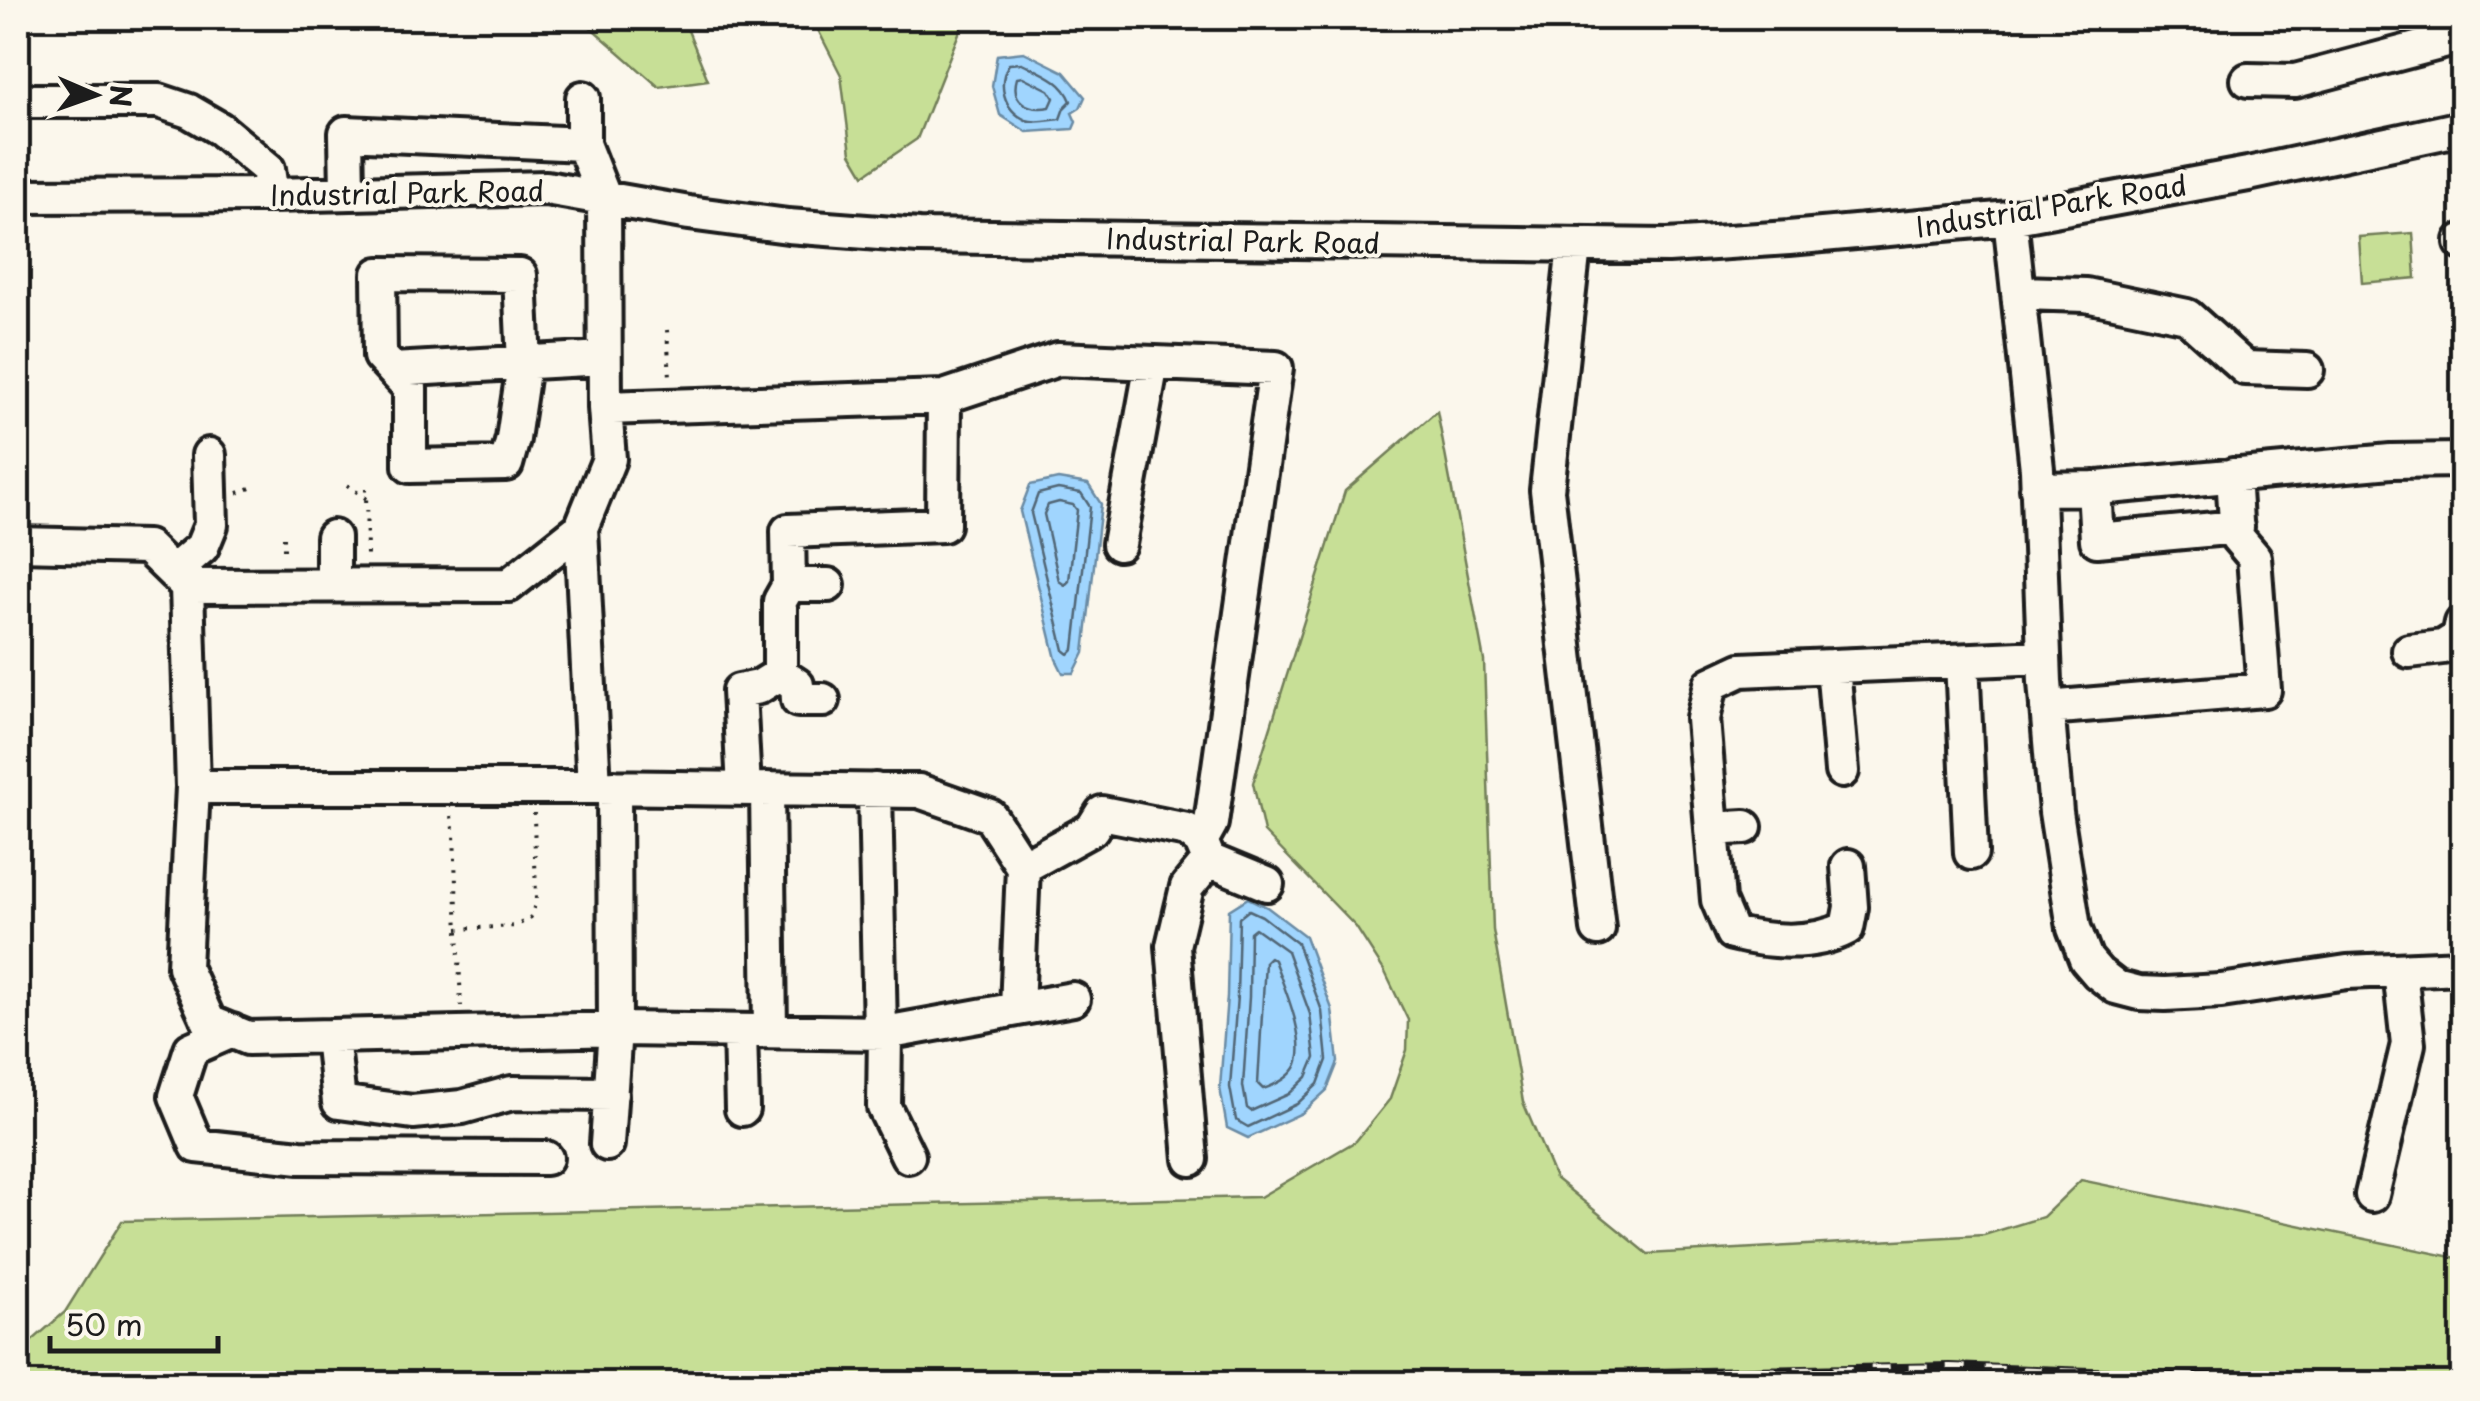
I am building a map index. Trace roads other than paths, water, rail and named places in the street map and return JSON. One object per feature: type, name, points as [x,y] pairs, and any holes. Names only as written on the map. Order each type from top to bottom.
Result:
[{"type":"street","points":[[2248,80],[2295,81],[2462,37]]},
{"type":"street","points":[[583,98],[583,144],[604,197],[604,408],[609,459],[581,528],[604,787],[615,1029],[607,1144]]},
{"type":"street","points":[[18,101],[160,101],[188,111],[220,130],[268,168],[272,195]]},
{"type":"street","name":"Industrial Park Road","points":[[18,196],[546,188],[788,226],[919,236],[1668,246],[2010,218],[2248,174],[2462,128]]},
{"type":"street","points":[[347,193],[346,133],[583,144]]},
{"type":"street","points":[[2010,218],[2037,489],[2056,812],[2074,928],[2086,959],[2116,987],[2165,994],[2347,972],[2462,967]]},
{"type":"street","points":[[1574,246],[1547,490],[1598,929]]},
{"type":"street","points":[[379,274],[520,275],[524,364],[506,464],[410,466],[410,388],[380,356],[379,274]]},
{"type":"street","points":[[2018,293],[2086,296],[2187,316],[2245,368],[2307,370]]},
{"type":"street","points":[[393,370],[604,358]]},
{"type":"street","points":[[604,408],[944,397],[1058,359],[1276,368],[1211,823],[1205,851],[1187,887],[1174,946],[1190,1159]]},
{"type":"street","points":[[1119,544],[1152,363]]},
{"type":"street","points":[[780,674],[780,601],[790,585],[788,530],[944,525],[944,397]]},
{"type":"street","points":[[209,454],[211,525],[202,547],[180,579],[193,787],[184,967],[209,1022],[248,1038],[615,1029],[882,1033],[1072,998]]},
{"type":"street","points":[[2037,489],[2094,488],[2391,461],[2462,460]]},
{"type":"street","points":[[2047,708],[2264,690],[2254,557],[2238,537],[2233,475]]},
{"type":"street","points":[[2094,488],[2097,540],[2237,527]]},
{"type":"street","points":[[18,544],[146,546],[180,579],[333,585],[509,585],[581,528]]},
{"type":"street","points":[[333,537],[333,585]]},
{"type":"street","points":[[790,585],[828,585]]},
{"type":"street","points":[[2409,651],[2442,648],[2459,637],[2462,623]]},
{"type":"street","points":[[1848,866],[1851,907],[1846,928],[1830,937],[1763,941],[1732,934],[1718,900],[1729,828],[1703,719],[1710,684],[1741,670],[2044,658]]},
{"type":"street","points":[[1962,660],[1970,853]]},
{"type":"street","points":[[1833,666],[1842,771]]},
{"type":"street","points":[[780,674],[798,685],[798,700],[823,700]]},
{"type":"street","points":[[742,1108],[755,1031],[755,789],[739,691],[759,687],[780,674]]},
{"type":"street","points":[[193,787],[919,791],[990,816],[1023,867],[1017,1008]]},
{"type":"street","points":[[874,790],[884,1108],[908,1156]]},
{"type":"street","points":[[1023,867],[1092,829],[1102,812],[1187,830],[1205,851],[1267,884]]},
{"type":"street","points":[[2372,1196],[2408,1044],[2400,971]]},
{"type":"street","points":[[232,1031],[191,1049],[176,1096],[197,1146],[300,1157],[546,1158]]},
{"type":"street","points":[[332,1036],[340,1102],[418,1112],[512,1093],[611,1094]]},
{"type":"street","points":[[418,1112],[418,1158]]},
{"type":"water","points":[[1024,52],[1064,72],[1085,97],[1080,108],[1072,113],[1076,122],[1073,129],[1027,132],[1000,115],[992,86],[997,55]]},
{"type":"water","points":[[1058,479],[1088,484],[1101,504],[1084,653],[1074,673],[1063,673],[1056,659],[1020,511],[1030,485]]},
{"type":"water","points":[[1248,898],[1267,907],[1305,936],[1332,1009],[1338,1062],[1327,1090],[1302,1113],[1248,1138],[1227,1128],[1220,1088],[1229,910]]},
{"type":"railway","points":[[1377,1384],[1600,1374],[1950,1367],[2286,1379],[2315,1384]]}]
